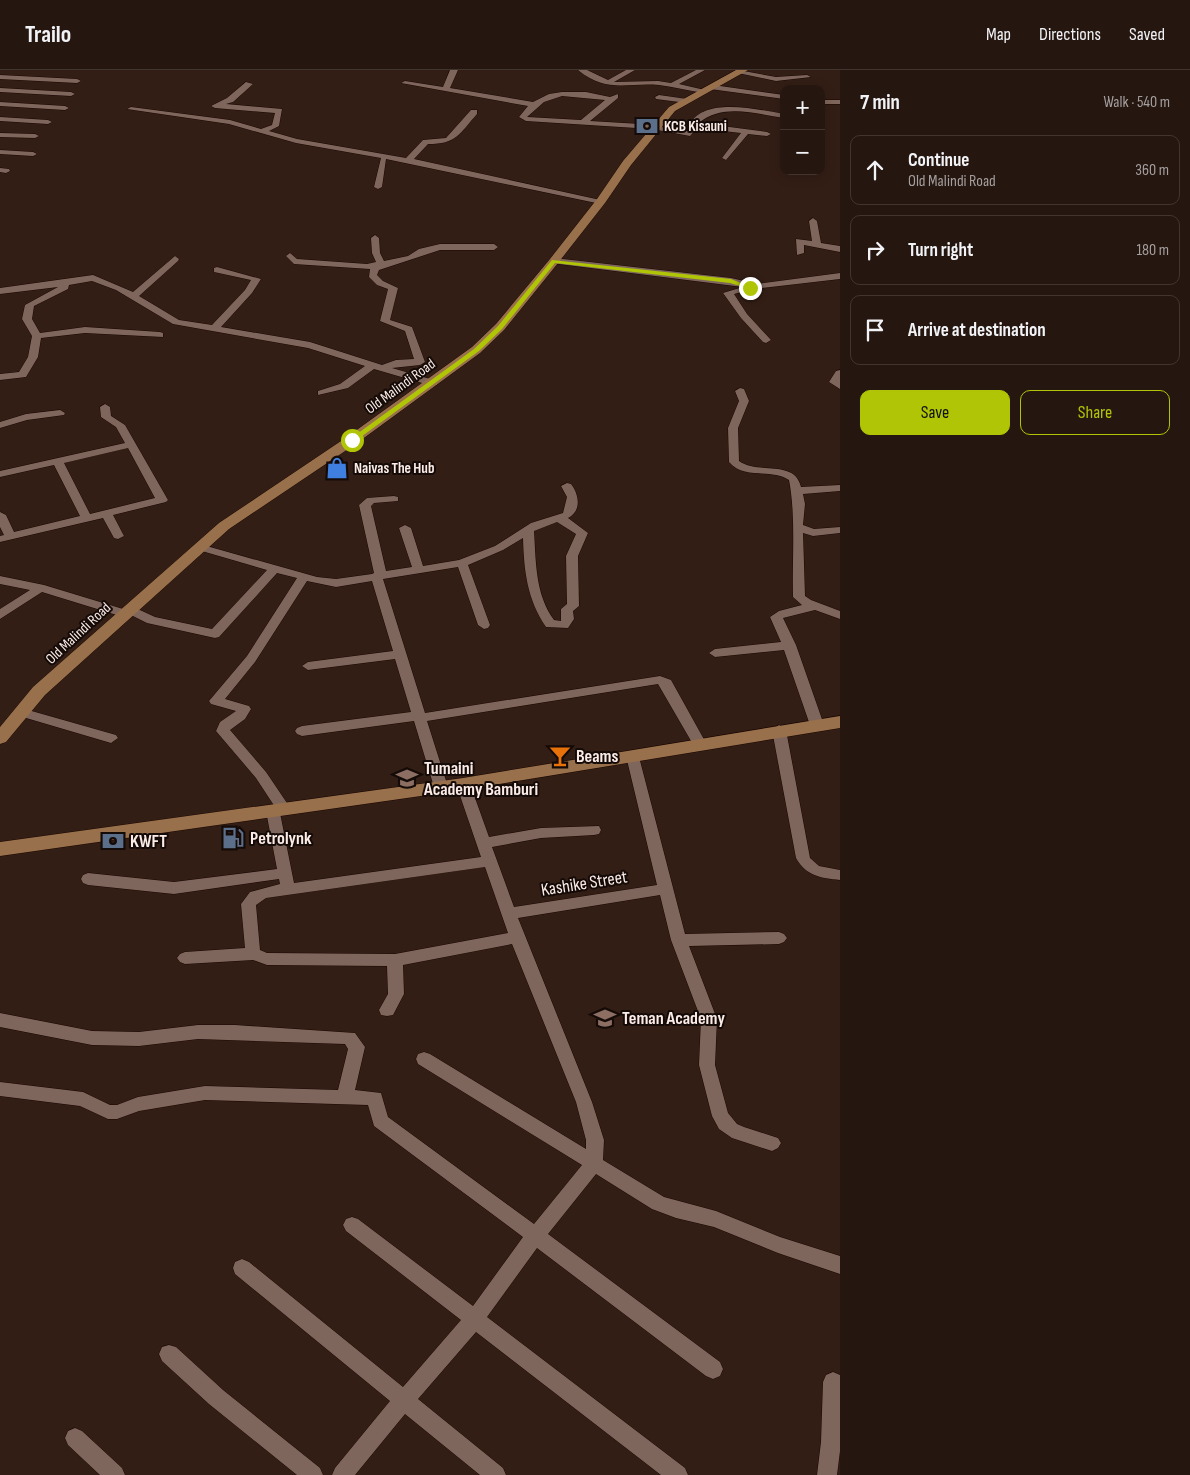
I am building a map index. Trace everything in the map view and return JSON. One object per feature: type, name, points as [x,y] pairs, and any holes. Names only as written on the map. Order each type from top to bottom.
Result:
[{"type":"main road","name":"Old Malindi Road","points":[[0,738],[39,691],[126,611],[230,521],[352,440],[476,350],[500,327],[554,261],[601,201],[627,163],[672,109],[742,71]]},
{"type":"main road","points":[[0,849],[463,784],[778,730],[840,722]]},
{"type":"street","points":[[446,90],[454,70]]},
{"type":"street","points":[[582,70],[608,83],[673,85],[780,96]]},
{"type":"street","points":[[608,83],[631,70]]},
{"type":"street","points":[[673,85],[701,70]]},
{"type":"street","points":[[742,71],[776,79],[807,76]]},
{"type":"street","points":[[0,77],[77,81]]},
{"type":"street","points":[[405,83],[535,105]]},
{"type":"street","points":[[197,117],[215,106],[230,100],[249,84]]},
{"type":"street","points":[[582,123],[610,99],[632,84]]},
{"type":"street","points":[[0,90],[70,94]]},
{"type":"street","points":[[610,99],[563,93],[549,95],[524,115],[524,118],[657,128],[688,137],[693,125],[720,108],[780,116]]},
{"type":"street","points":[[659,97],[687,101]]},
{"type":"street","points":[[825,102],[840,102]]},
{"type":"street","points":[[0,104],[65,108]]},
{"type":"street","points":[[215,106],[260,108],[279,111],[275,126],[262,131]]},
{"type":"street","points":[[131,109],[230,122],[296,141],[408,161],[601,201]]},
{"type":"street","points":[[408,161],[426,142],[444,142],[449,140],[474,112]]},
{"type":"street","points":[[0,119],[48,122]]},
{"type":"street","points":[[693,125],[767,134]]},
{"type":"street","points":[[726,158],[746,132]]},
{"type":"street","points":[[0,134],[35,136]]},
{"type":"street","points":[[0,152],[33,154]]},
{"type":"street","points":[[378,187],[383,160]]},
{"type":"street","points":[[813,221],[816,244]]},
{"type":"street","points":[[375,238],[376,253],[382,265]]},
{"type":"street","points":[[800,253],[799,241],[840,250]]},
{"type":"street","points":[[290,256],[292,261],[354,268],[382,265],[411,258],[422,251],[440,247],[494,247]]},
{"type":"street","points":[[134,296],[174,259]]},
{"type":"street","points":[[554,261],[731,281],[750,288]]},
{"type":"street","points":[[322,393],[344,386],[377,366],[420,362],[409,329],[385,321],[393,288],[380,283],[372,275],[375,268],[382,265]]},
{"type":"street","points":[[216,328],[236,307],[256,279],[217,270]]},
{"type":"street","points":[[766,340],[744,316],[728,293],[750,288],[840,276]]},
{"type":"street","points":[[0,291],[93,278],[134,296],[176,322],[310,345],[433,383]]},
{"type":"street","points":[[0,377],[21,376],[33,357],[37,336],[27,319],[30,305],[60,291],[67,283]]},
{"type":"street","points":[[37,336],[85,330],[160,335]]},
{"type":"street","points":[[840,373],[834,382],[840,386]]},
{"type":"street","points":[[740,391],[744,400],[733,428],[734,462],[741,466],[790,476],[795,482],[798,491],[799,597],[815,606],[840,615]]},
{"type":"street","points":[[0,515],[5,537],[86,517],[163,503],[120,425],[106,417],[105,407]]},
{"type":"street","points":[[3,424],[26,417],[60,413]]},
{"type":"street","points":[[0,474],[130,445]]},
{"type":"street","points":[[58,462],[86,517]]},
{"type":"street","points":[[199,547],[330,583],[419,571],[462,563],[499,548],[544,522],[561,519],[567,515],[574,502],[572,492],[567,486]]},
{"type":"street","points":[[798,491],[840,488]]},
{"type":"street","points":[[394,499],[371,500],[365,505],[378,576],[441,787]]},
{"type":"street","points":[[106,513],[118,536]]},
{"type":"street","points":[[528,530],[528,558],[537,599],[550,624],[564,625],[568,619],[567,609],[573,606],[572,556],[582,533],[561,519]]},
{"type":"street","points":[[405,528],[419,571]]},
{"type":"street","points":[[797,528],[813,532],[840,530]]},
{"type":"street","points":[[462,563],[484,625]]},
{"type":"street","points":[[0,580],[40,588],[126,611],[151,620],[215,634],[275,568]]},
{"type":"street","points":[[288,889],[279,810],[261,775],[223,731],[225,725],[240,716],[244,709],[216,701],[251,659],[304,577]]},
{"type":"street","points":[[0,615],[40,588]]},
{"type":"street","points":[[815,606],[776,616],[790,644],[799,677],[817,725]]},
{"type":"street","points":[[715,653],[790,644]]},
{"type":"street","points":[[308,666],[401,654]]},
{"type":"street","points":[[302,731],[419,717],[660,680],[666,683],[699,744]]},
{"type":"street","points":[[21,712],[111,738]]},
{"type":"street","points":[[778,730],[803,858],[808,867],[814,870],[840,875]]},
{"type":"street","points":[[633,756],[679,940],[710,1019],[711,1027],[706,1062],[721,1120],[728,1128],[738,1133],[772,1143]]},
{"type":"street","points":[[342,1475],[403,1401],[475,1319],[535,1236],[594,1164],[595,1140],[584,1102],[517,937],[463,784]]},
{"type":"street","points":[[484,842],[541,833],[594,830]]},
{"type":"street","points":[[253,954],[247,912],[248,904],[253,897],[262,893],[491,861]]},
{"type":"street","points":[[88,879],[174,888],[285,873]]},
{"type":"street","name":"Kashike Street","points":[[509,914],[665,889]]},
{"type":"street","points":[[185,958],[253,954],[267,959],[395,960],[517,937]]},
{"type":"street","points":[[679,940],[779,938]]},
{"type":"street","points":[[388,1010],[396,994],[395,960]]},
{"type":"street","points":[[0,1020],[92,1038],[139,1039],[198,1032],[235,1032],[349,1038],[355,1042],[357,1047],[345,1097]]},
{"type":"street","points":[[424,1059],[658,1203],[676,1210],[716,1219],[778,1245],[840,1265]]},
{"type":"street","points":[[0,1089],[83,1099],[108,1112],[116,1112],[138,1104],[205,1093],[375,1098],[380,1121],[713,1369]]},
{"type":"street","points":[[352,1225],[678,1475]]},
{"type":"street","points":[[242,1268],[496,1475]]},
{"type":"street","points":[[168,1354],[216,1397],[312,1475]]},
{"type":"street","points":[[827,1475],[831,1442],[833,1382]]},
{"type":"street","points":[[75,1438],[115,1475]]},
{"type":"place","name":"KCB Kisauni","points":[[647,126]]},
{"type":"place","name":"Naivas The Hub","points":[[337,468]]},
{"type":"place","name":"Beams","points":[[560,756]]},
{"type":"place","name":"Tumaini Academy Bamburi","points":[[407,778]]},
{"type":"place","name":"Petrolynk","points":[[233,838]]},
{"type":"place","name":"KWFT","points":[[113,841]]},
{"type":"place","name":"Teman Academy","points":[[605,1018]]},
{"type":"route","points":[[352,440],[476,350],[500,327],[554,261],[731,281],[750,288]]}]
